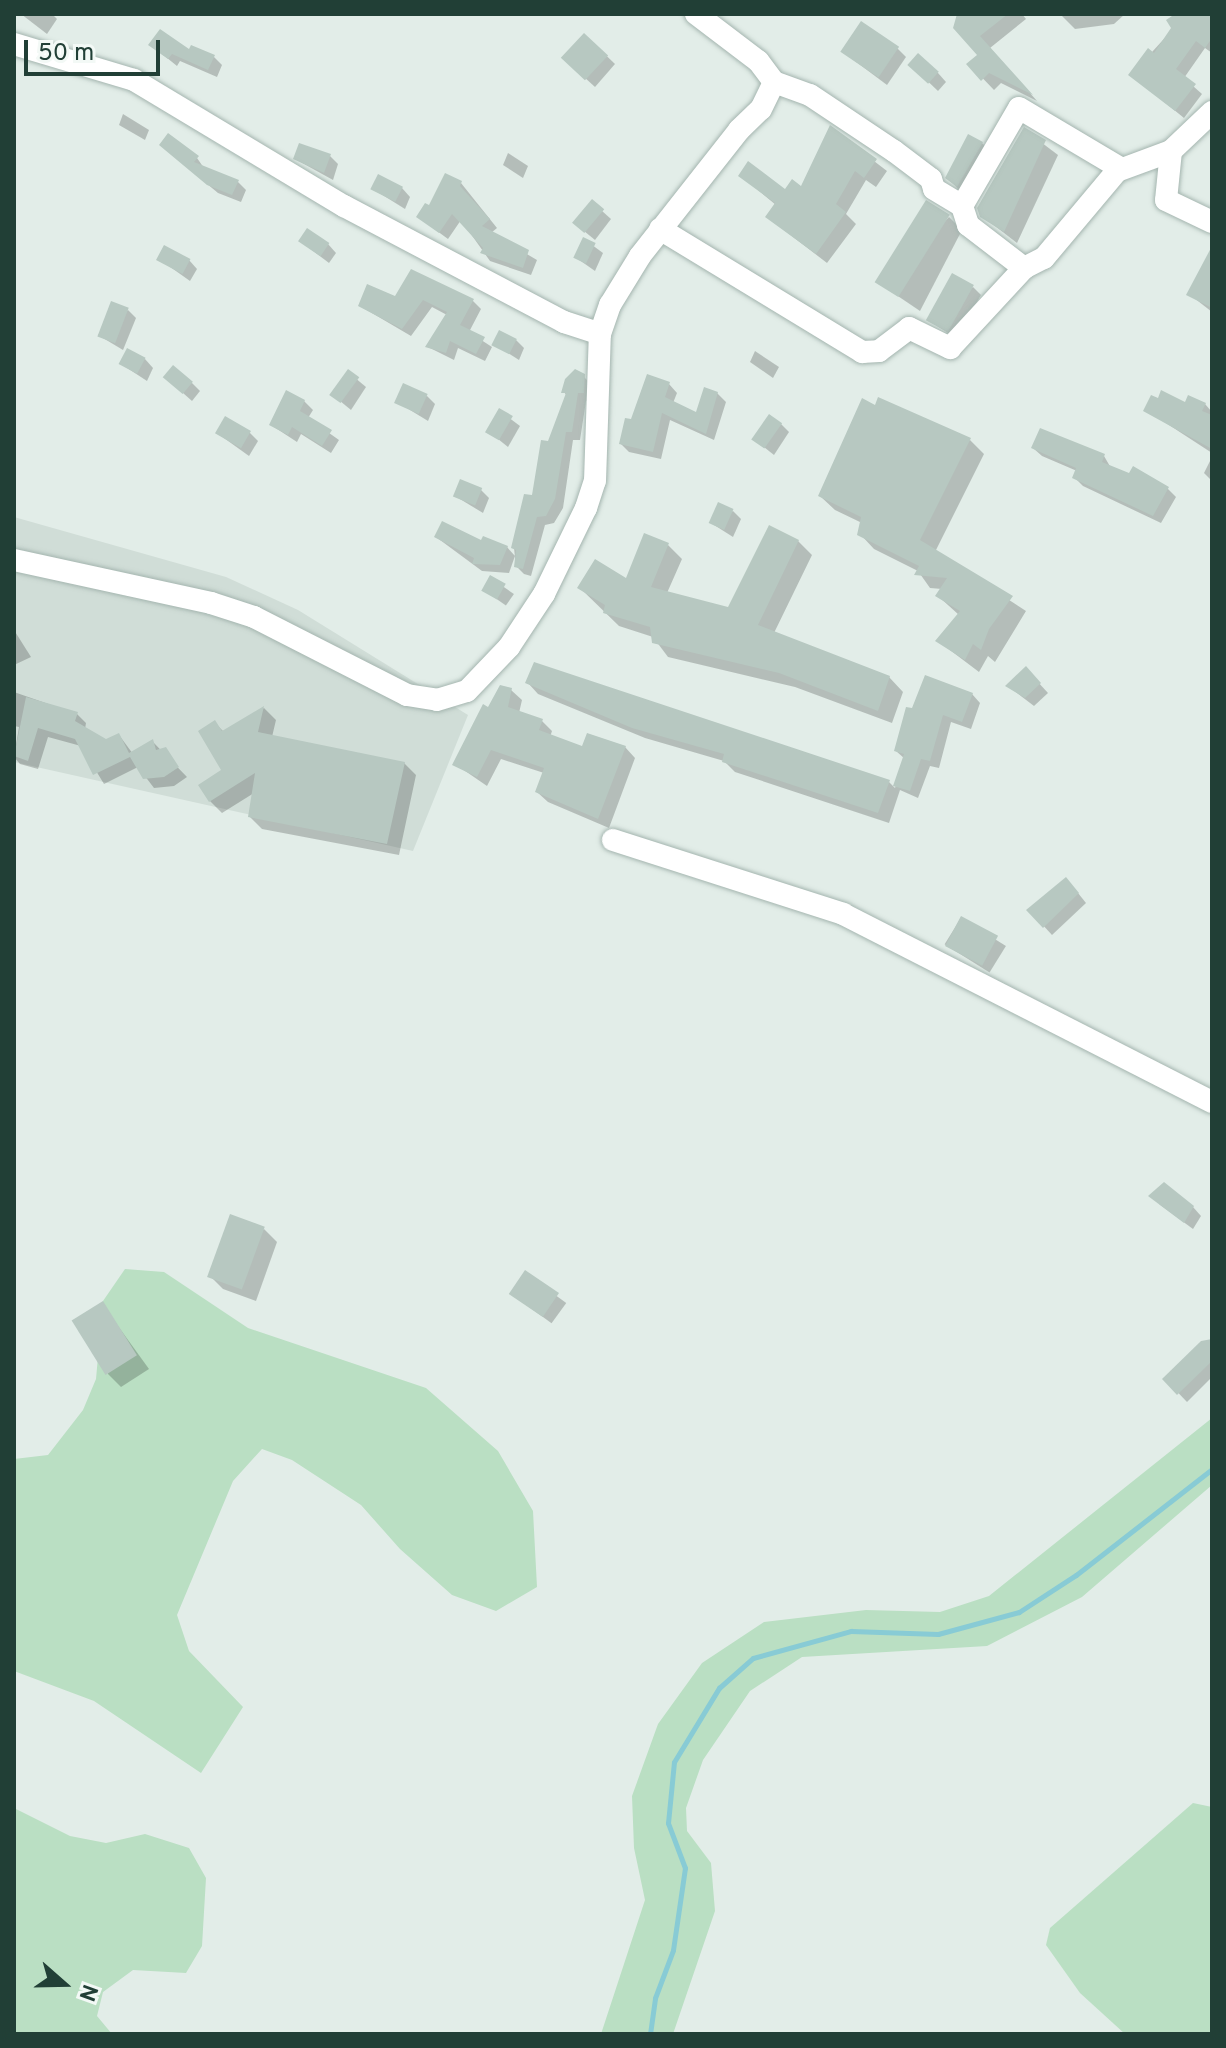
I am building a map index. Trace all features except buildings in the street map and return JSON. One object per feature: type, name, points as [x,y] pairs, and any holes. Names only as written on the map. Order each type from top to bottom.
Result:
[{"type":"street","points":[[696,14],[758,61],[774,82],[810,95],[931,179],[934,189],[962,206],[968,225],[1024,268]]},
{"type":"street","points":[[14,44],[134,80],[357,213],[564,322],[600,334]]},
{"type":"street","points":[[14,560],[254,617],[407,695],[437,700],[467,691],[509,647],[544,594],[586,508],[595,481],[600,334],[610,305],[660,229],[761,109],[774,82]]},
{"type":"street","points":[[962,206],[1019,108],[1120,168]]},
{"type":"street","points":[[660,229],[862,352],[879,351],[909,328],[950,348],[1024,268],[1044,258],[1120,168],[1171,151],[1212,112]]},
{"type":"street","points":[[1171,151],[1166,200],[1212,222]]},
{"type":"street","points":[[613,840],[843,914],[1212,1102]]},
{"type":"shaded area","points":[[14,517],[226,577],[298,610],[468,715],[413,851],[14,762]]},
{"type":"green space","points":[[125,1269],[164,1272],[248,1328],[426,1388],[498,1451],[533,1511],[537,1587],[496,1611],[452,1595],[400,1549],[361,1505],[292,1460],[262,1449],[233,1481],[177,1615],[189,1651],[243,1707],[201,1773],[94,1701],[14,1671],[14,1459],[48,1455],[83,1410],[96,1379],[103,1301]]},
{"type":"green space","points":[[1212,1418],[1212,1485],[1082,1597],[987,1646],[802,1657],[750,1691],[703,1760],[686,1808],[687,1831],[711,1863],[715,1911],[673,2034],[601,2034],[645,1900],[634,1848],[632,1796],[658,1724],[702,1663],[764,1622],[866,1610],[940,1612],[989,1596]]},
{"type":"green space","points":[[1193,1803],[1212,1807],[1212,2034],[1125,2034],[1080,1993],[1046,1945],[1050,1928]]},
{"type":"green space","points":[[14,1808],[70,1836],[106,1843],[145,1834],[189,1848],[206,1878],[202,1946],[186,1973],[133,1970],[103,1992],[97,2016],[112,2034],[14,2034]]},
{"type":"waterway","points":[[650,2034],[655,1998],[673,1950],[685,1868],[668,1823],[674,1762],[719,1688],[753,1658],[851,1631],[938,1634],[1019,1612],[1076,1575],[1212,1469]]}]
